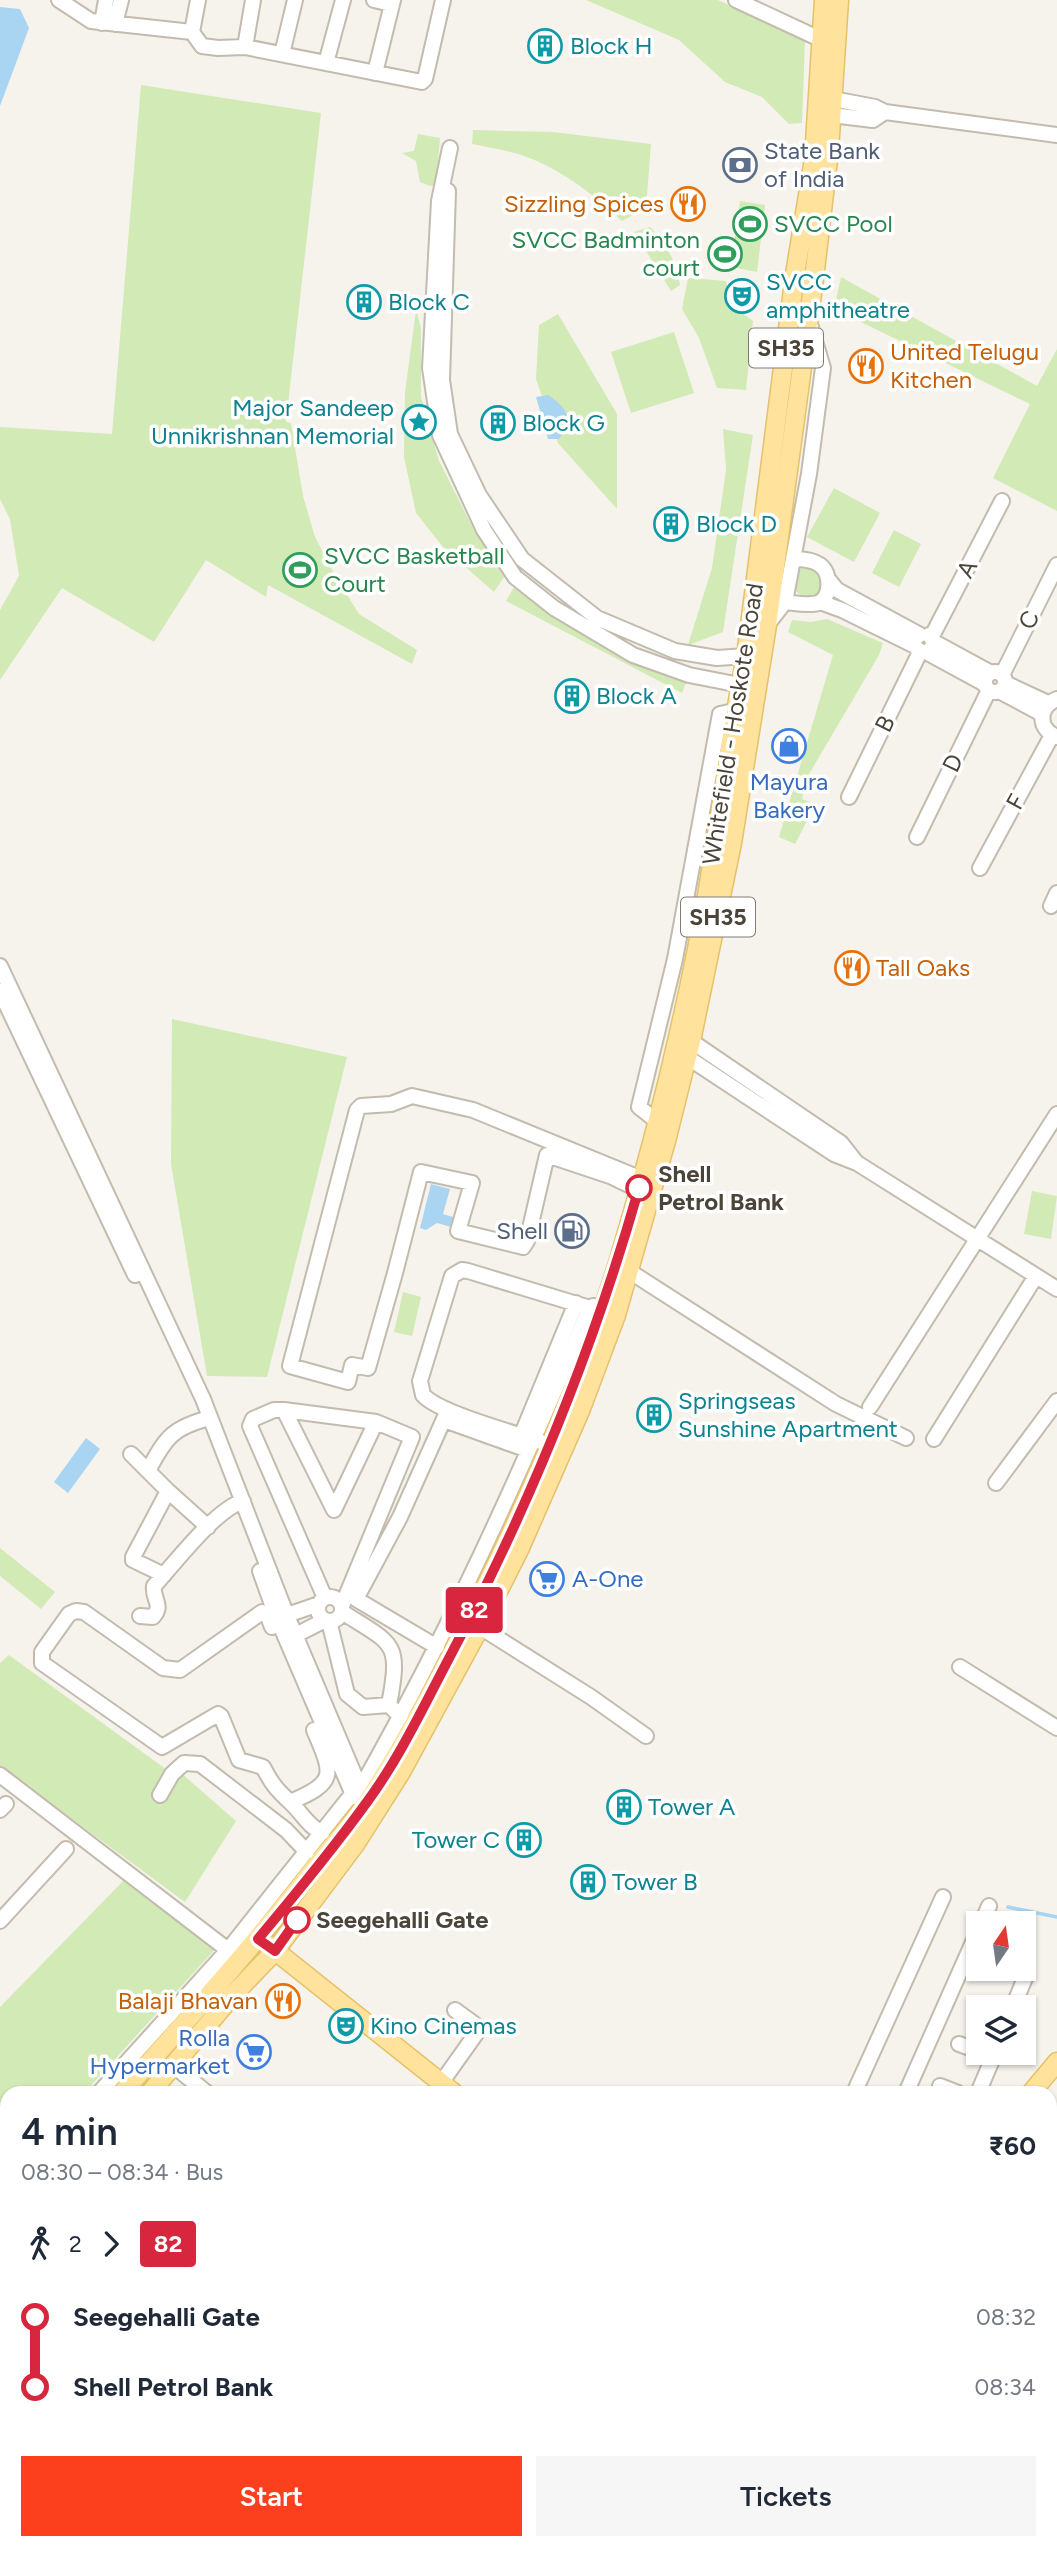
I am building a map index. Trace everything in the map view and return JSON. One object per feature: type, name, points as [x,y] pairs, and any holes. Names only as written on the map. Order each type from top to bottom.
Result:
[{"type":"main road","name":"Whitefield - Hoskote Road","points":[[128,2086],[258,1939],[422,1735],[519,1550],[580,1411],[612,1326],[689,1049],[714,898],[767,625],[814,279],[832,107],[824,0]]},
{"type":"main road","name":"Whitefield - Hoskote Road","points":[[156,2086],[232,1996],[275,1951],[335,1873],[364,1805],[412,1728],[516,1524],[533,1446],[640,1185],[714,898],[734,711],[746,656],[795,274],[814,159],[829,41],[839,0]]},
{"type":"main road","points":[[795,274],[814,279]]},
{"type":"main road","points":[[258,1939],[445,2086]]},
{"type":"main road","points":[[1037,2086],[1057,2062]]},
{"type":"street","points":[[59,0],[91,21],[192,32]]},
{"type":"street","points":[[106,0],[108,23]]},
{"type":"street","points":[[108,23],[121,0]]},
{"type":"street","points":[[198,0],[192,32],[202,46],[245,47],[424,82],[443,0]]},
{"type":"street","points":[[245,47],[253,0]]},
{"type":"street","points":[[282,54],[295,0]]},
{"type":"street","points":[[326,63],[343,0]]},
{"type":"street","points":[[374,0],[392,2],[375,73]]},
{"type":"street","points":[[736,0],[829,41]]},
{"type":"street","points":[[832,107],[875,107],[886,112],[1057,135]]},
{"type":"street","points":[[740,685],[689,675],[632,655],[554,608],[515,577],[484,530],[440,435],[430,368],[439,201],[450,148],[442,380],[450,434],[479,495],[522,559],[597,618],[675,651],[717,658],[746,656]]},
{"type":"street","points":[[767,625],[785,602],[809,474],[823,368],[808,319]]},
{"type":"street","name":"A","points":[[925,644],[1002,501]]},
{"type":"street","points":[[785,602],[811,604],[825,598],[828,579],[826,571],[820,565],[793,559]]},
{"type":"street","name":"C","points":[[995,683],[1057,565]]},
{"type":"street","points":[[828,579],[837,590],[925,644],[995,683],[1049,706],[1044,726],[1055,736]]},
{"type":"street","points":[[820,602],[925,644]]},
{"type":"street","name":"B","points":[[849,797],[925,644]]},
{"type":"street","name":"D","points":[[917,837],[995,683]]},
{"type":"street","points":[[658,1122],[639,1107],[675,959],[720,714],[734,711]]},
{"type":"street","name":"F","points":[[980,868],[1055,736]]},
{"type":"street","points":[[0,967],[90,1154],[207,1418],[239,1502],[328,1766],[326,1780],[318,1790],[290,1802]]},
{"type":"street","points":[[0,990],[207,1418]]},
{"type":"street","points":[[689,1049],[841,1143],[857,1163],[1057,1289]]},
{"type":"street","points":[[412,1096],[473,1110],[640,1185],[547,1155],[527,1241],[523,1247],[458,1231],[472,1183],[421,1172],[396,1273],[368,1368],[352,1365],[348,1382],[290,1366],[360,1106],[391,1104],[412,1096]]},
{"type":"street","points":[[870,1407],[1057,1114]]},
{"type":"street","points":[[105,2086],[228,1950],[322,1833],[364,1805],[401,1717],[533,1446],[590,1306],[468,1271],[456,1272],[452,1276],[421,1381],[421,1390],[427,1399],[446,1415],[533,1446]]},
{"type":"street","points":[[629,1272],[836,1404],[906,1438]]},
{"type":"street","points":[[934,1439],[1036,1276]]},
{"type":"street","points":[[996,1483],[1057,1401]]},
{"type":"street","points":[[296,1635],[327,1620],[336,1619],[342,1609],[412,1437],[376,1422],[284,1410],[274,1410],[253,1419],[250,1426],[322,1601],[319,1615],[327,1620],[347,1694],[363,1707],[389,1705],[401,1717]]},
{"type":"street","points":[[284,1410],[334,1510],[376,1422]]},
{"type":"street","points":[[437,1647],[358,1603],[356,1597],[400,1517],[446,1415]]},
{"type":"street","points":[[148,1471],[176,1429],[207,1418]]},
{"type":"street","points":[[131,1454],[208,1527]]},
{"type":"street","points":[[164,1575],[133,1560],[133,1557],[168,1491]]},
{"type":"street","points":[[140,1616],[148,1618],[157,1613],[159,1604],[153,1588],[208,1527],[239,1502]]},
{"type":"street","points":[[322,1833],[310,1827],[290,1802],[274,1788],[263,1767],[239,1760],[218,1714],[162,1748],[42,1663],[42,1652],[69,1614],[76,1611],[85,1612],[163,1668],[180,1670],[262,1612],[275,1612],[337,1599],[342,1609],[383,1639],[394,1655],[389,1705]]},
{"type":"street","points":[[275,1612],[364,1805]]},
{"type":"street","points":[[275,1612],[296,1635],[364,1805]]},
{"type":"street","points":[[480,1627],[646,1736]]},
{"type":"street","points":[[960,1667],[1057,1728]]},
{"type":"street","points":[[160,1794],[172,1774],[184,1763],[200,1764],[286,1830],[307,1852]]},
{"type":"street","points":[[0,1775],[228,1950]]},
{"type":"street","points":[[0,1922],[66,1849]]},
{"type":"street","points":[[857,2086],[943,1897]]},
{"type":"street","points":[[987,1911],[989,1906]]},
{"type":"street","points":[[909,2086],[966,1958]]},
{"type":"street","points":[[449,2086],[478,2031],[477,2026],[455,2010]]},
{"type":"street","points":[[959,2044],[966,2046]]},
{"type":"street","points":[[980,2086],[984,2065]]},
{"type":"street","points":[[174,2066],[198,2086]]},
{"type":"green space","points":[[586,0],[718,0],[805,40],[802,123],[789,124],[762,97],[725,82],[679,40]]},
{"type":"green space","points":[[141,85],[321,113],[286,422],[291,423],[303,496],[315,537],[359,614],[417,650],[412,664],[268,585],[266,597],[206,560],[154,642],[62,588],[0,680],[0,610],[19,576],[10,519],[0,499],[0,427],[112,434]]},
{"type":"green space","points":[[473,130],[553,132],[651,144],[646,208],[622,221],[586,190],[559,172],[515,153],[472,144]]},
{"type":"green space","points":[[418,134],[440,138],[436,185],[420,182],[416,161],[402,153],[414,151]]},
{"type":"green space","name":"SVCC Pool","points":[[740,201],[765,205],[757,272],[716,264],[717,242],[734,244]]},
{"type":"green space","points":[[650,227],[666,246],[676,268],[680,285],[671,291],[634,232]]},
{"type":"green space","points":[[841,277],[1037,386],[1057,349],[1057,511],[993,478],[1030,404],[834,309]]},
{"type":"green space","points":[[688,278],[726,281],[730,304],[753,321],[746,390],[717,388],[699,338],[682,309]]},
{"type":"green space","points":[[416,310],[421,328],[421,397],[439,461],[472,526],[504,577],[494,592],[443,547],[416,513],[404,457],[405,392]]},
{"type":"green space","points":[[558,314],[617,414],[617,509],[558,443],[536,379],[539,325]]},
{"type":"green space","points":[[674,332],[694,393],[631,413],[611,352]]},
{"type":"green space","points":[[723,429],[753,435],[723,632],[688,645],[712,568],[726,470]]},
{"type":"green space","points":[[834,488],[880,513],[854,562],[807,537]]},
{"type":"green space","points":[[894,530],[921,544],[899,587],[872,573]]},
{"type":"green space","points":[[808,567],[819,571],[823,582],[819,593],[808,597],[797,593],[793,582],[797,571]]},
{"type":"green space","points":[[517,582],[610,645],[686,683],[682,693],[506,601]]},
{"type":"green space","points":[[827,619],[883,643],[879,655],[805,781],[802,799],[816,804],[795,844],[779,837],[833,655],[788,632],[792,620],[811,622]]},
{"type":"green space","points":[[172,1019],[347,1057],[267,1377],[207,1376],[171,1164]]},
{"type":"green space","points":[[1032,1191],[1057,1196],[1051,1239],[1024,1234]]},
{"type":"green space","points":[[403,1292],[421,1297],[412,1336],[394,1332]]},
{"type":"green space","points":[[0,1548],[55,1592],[41,1609],[0,1576]]},
{"type":"green space","points":[[9,1655],[167,1770],[172,1765],[236,1821],[185,1902],[0,1766],[0,1663]]},
{"type":"green space","points":[[128,1876],[218,1946],[90,2086],[0,2086],[0,2007]]},
{"type":"water","points":[[0,7],[20,9],[29,28],[0,106]]},
{"type":"water","points":[[548,395],[560,404],[567,414],[567,425],[559,439],[548,439],[536,397]]},
{"type":"water","points":[[431,1184],[450,1189],[443,1214],[453,1217],[451,1227],[437,1223],[426,1230],[420,1228]]},
{"type":"water","points":[[86,1438],[100,1449],[68,1493],[54,1482]]},
{"type":"waterway","points":[[1008,1907],[1057,1917]]},
{"type":"bus line","name":"82","points":[[297,1920],[275,1951],[258,1939],[367,1803],[412,1728],[466,1626],[516,1524],[567,1405],[615,1273],[639,1188]]},
{"type":"place","name":"Block H","points":[[545,46]]},
{"type":"place","name":"State Bank of India","points":[[740,165]]},
{"type":"place","name":"Sizzling Spices","points":[[688,204]]},
{"type":"place","name":"SVCC Pool","points":[[750,224]]},
{"type":"place","name":"SVCC Badminton court","points":[[725,254]]},
{"type":"place","name":"SVCC amphitheatre","points":[[742,296]]},
{"type":"place","name":"Block C","points":[[364,302]]},
{"type":"place","name":"United Telugu Kitchen","points":[[866,366]]},
{"type":"place","name":"Major Sandeep Unnikrishnan Memorial","points":[[419,422]]},
{"type":"place","name":"Block G","points":[[498,423]]},
{"type":"place","name":"Block D","points":[[671,524]]},
{"type":"place","name":"SVCC Basketball Court","points":[[300,570]]},
{"type":"place","name":"Block A","points":[[572,696]]},
{"type":"place","name":"Mayura Bakery","points":[[789,746]]},
{"type":"place","name":"Tall Oaks","points":[[852,968]]},
{"type":"place","name":"Shell Petrol Bank","points":[[639,1188]]},
{"type":"place","name":"Shell","points":[[572,1231]]},
{"type":"place","name":"Springseas Sunshine Apartment","points":[[654,1415]]},
{"type":"place","name":"A-One","points":[[547,1579]]},
{"type":"place","name":"Tower A","points":[[624,1807]]},
{"type":"place","name":"Tower C","points":[[524,1840]]},
{"type":"place","name":"Tower B","points":[[588,1882]]},
{"type":"place","name":"Seegehalli Gate","points":[[297,1920]]},
{"type":"place","name":"Balaji Bhavan","points":[[283,2001]]},
{"type":"place","name":"Kino Cinemas","points":[[346,2026]]},
{"type":"place","name":"Rolla Hypermarket","points":[[254,2052]]}]
